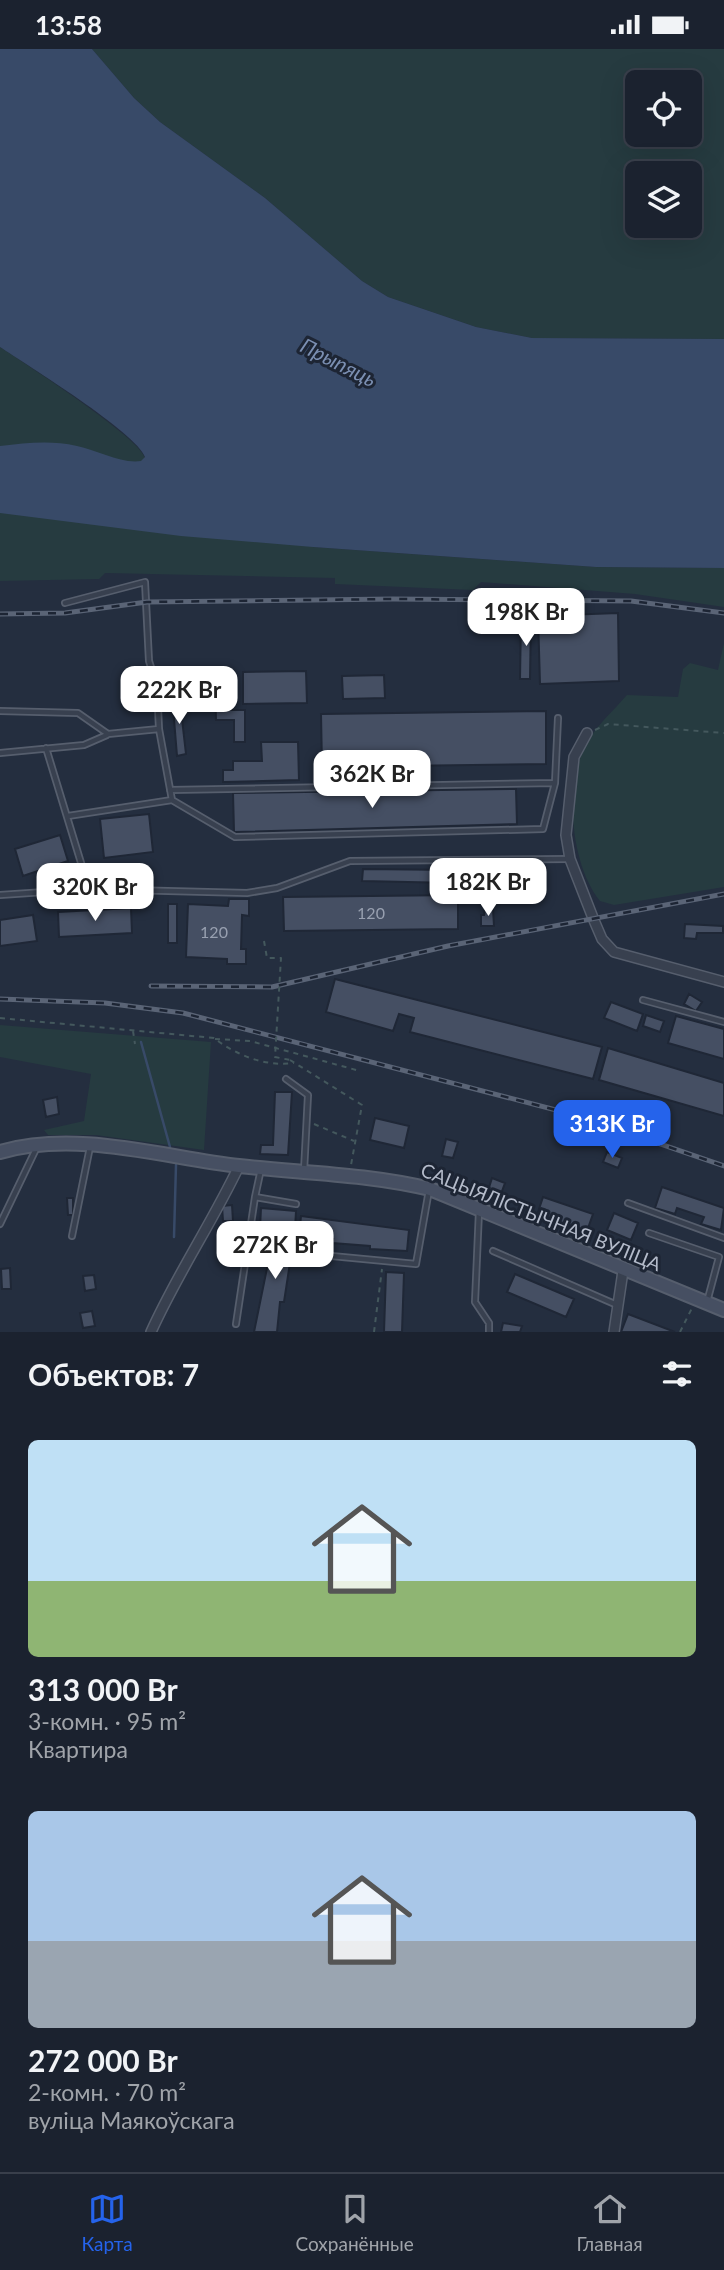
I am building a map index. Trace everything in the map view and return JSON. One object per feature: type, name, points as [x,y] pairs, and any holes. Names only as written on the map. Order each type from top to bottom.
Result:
[{"type":"street","points":[[587,733],[573,757],[566,835],[570,859],[602,939],[614,952],[724,982]]},
{"type":"street","name":"САЦЫЯЛІСТЫЧНАЯ ВУЛІЦА","points":[[0,1152],[37,1147],[90,1146],[239,1166],[349,1175],[430,1189],[622,1271],[724,1310]]},
{"type":"street","points":[[151,1332],[174,1280],[214,1218],[239,1166]]},
{"type":"street","points":[[614,1332],[622,1271]]},
{"type":"lane","points":[[65,603],[145,582],[149,660],[157,686],[159,730],[172,800]]},
{"type":"lane","points":[[0,711],[78,713],[108,734]]},
{"type":"lane","points":[[68,816],[172,800],[236,837],[544,829],[555,783],[558,718]]},
{"type":"lane","points":[[0,752],[84,745],[108,734],[159,730]]},
{"type":"lane","points":[[46,748],[89,889]]},
{"type":"lane","points":[[170,790],[555,783]]},
{"type":"lane","points":[[0,895],[89,889],[247,893],[277,888],[350,861],[570,859]]},
{"type":"lane","points":[[643,1000],[724,1022]]},
{"type":"lane","points":[[286,1079],[308,1095],[304,1172]]},
{"type":"lane","points":[[72,1236],[90,1146]]},
{"type":"lane","points":[[0,1224],[37,1147]]},
{"type":"lane","points":[[236,1324],[261,1168]]},
{"type":"lane","points":[[300,1252],[416,1264],[430,1189]]},
{"type":"lane","points":[[255,1197],[296,1204]]},
{"type":"lane","points":[[628,1203],[724,1238]]},
{"type":"lane","points":[[480,1210],[474,1302],[489,1323],[489,1332]]},
{"type":"lane","points":[[649,1233],[722,1256],[701,1301]]},
{"type":"lane","points":[[493,1251],[618,1305]]},
{"type":"path","points":[[587,733],[608,724],[724,733]]},
{"type":"path","points":[[264,941],[267,958],[281,958],[275,1057],[290,1060],[362,1105],[349,1175]]},
{"type":"path","points":[[0,1018],[250,1041],[360,1071]]},
{"type":"path","points":[[133,1030],[135,1044]]},
{"type":"path","points":[[214,1038],[235,1054],[283,1065],[294,1063]]},
{"type":"path","points":[[306,1121],[355,1142]]},
{"type":"path","points":[[374,1332],[383,1261]]},
{"type":"path","points":[[680,1332],[701,1301]]},
{"type":"green space","points":[[92,49],[724,49],[724,339],[532,338],[476,327],[388,297],[362,281],[265,198],[160,122],[134,98]]},
{"type":"green space","points":[[0,347],[104,419],[139,449],[145,459],[313,547],[596,567],[724,568],[724,607],[635,594],[481,582],[473,590],[335,584],[335,578],[105,573],[99,579],[0,581]]},
{"type":"green space","points":[[724,643],[724,887],[614,905],[600,901],[582,866],[573,823],[575,778],[588,741],[627,695],[678,697],[683,669],[690,663],[718,670]]},
{"type":"green space","points":[[0,1025],[211,1042],[204,1150],[96,1135],[48,1135],[44,1130],[84,1121],[91,1074],[0,1057]]},
{"type":"water","name":"Прыпяць","points":[[0,49],[92,49],[134,98],[160,122],[265,198],[362,281],[388,297],[476,327],[532,338],[724,339],[724,568],[596,567],[313,547],[181,536],[0,513],[0,446],[57,443],[125,460],[141,461],[145,457],[138,446],[103,416],[0,347]]},
{"type":"building","points":[[618,613],[619,681],[540,684],[538,616]]},
{"type":"building","points":[[521,618],[531,618],[530,679],[520,679]]},
{"type":"building","points":[[306,671],[307,703],[243,704],[243,672]]},
{"type":"building","points":[[384,675],[385,698],[343,699],[342,676]]},
{"type":"building","points":[[215,685],[227,685],[227,710],[245,710],[245,742],[234,742],[234,720],[216,720]]},
{"type":"building","points":[[179,693],[186,754],[177,756],[172,694]]},
{"type":"building","points":[[546,711],[546,764],[322,767],[321,714]]},
{"type":"building","points":[[261,742],[298,742],[299,780],[223,782],[223,770],[233,770],[233,761],[262,761]]},
{"type":"building","points":[[516,789],[517,824],[234,832],[233,793]]},
{"type":"building","points":[[149,814],[153,852],[104,858],[100,819]]},
{"type":"building","points":[[60,835],[68,861],[23,876],[15,849]]},
{"type":"building","points":[[363,869],[454,870],[454,883],[362,881]]},
{"type":"building","points":[[526,876],[536,877],[537,892],[516,892],[517,881],[526,880]]},
{"type":"building","points":[[458,895],[458,929],[284,931],[283,897]]},
{"type":"building","points":[[229,899],[249,899],[249,916],[242,915],[241,949],[246,949],[246,964],[227,964],[227,959],[186,957],[188,904],[228,906]]},
{"type":"building","points":[[168,904],[177,904],[177,943],[168,943]]},
{"type":"building","points":[[131,908],[132,933],[59,937],[58,912]]},
{"type":"building","points":[[485,909],[493,909],[494,926],[481,926],[481,915],[484,915]]},
{"type":"building","points":[[33,915],[37,941],[0,946],[0,920]]},
{"type":"building","points":[[685,924],[723,926],[723,933],[697,933],[696,939],[684,938]]},
{"type":"building","points":[[335,979],[602,1047],[593,1079],[410,1032],[414,1018],[399,1014],[393,1031],[326,1012]]},
{"type":"building","points":[[689,994],[702,1002],[696,1011],[684,1004]]},
{"type":"building","points":[[611,1002],[643,1014],[637,1031],[604,1018]]},
{"type":"building","points":[[646,1015],[664,1021],[660,1032],[643,1026]]},
{"type":"building","points":[[676,1016],[724,1029],[724,1059],[668,1043]]},
{"type":"building","points":[[608,1048],[724,1083],[724,1116],[599,1080]]},
{"type":"building","points":[[275,1092],[292,1092],[288,1155],[260,1154],[261,1145],[273,1145]]},
{"type":"building","points":[[57,1097],[59,1114],[46,1117],[43,1100]]},
{"type":"building","points":[[375,1118],[409,1126],[404,1148],[370,1140]]},
{"type":"building","points":[[446,1139],[458,1142],[453,1158],[442,1156]]},
{"type":"building","points":[[607,1152],[622,1158],[618,1168],[603,1162]]},
{"type":"building","points":[[492,1178],[505,1183],[498,1202],[486,1197]]},
{"type":"building","points":[[662,1187],[724,1208],[721,1230],[701,1224],[704,1217],[677,1208],[675,1214],[655,1208]]},
{"type":"building","points":[[543,1197],[593,1214],[587,1231],[537,1215]]},
{"type":"building","points":[[67,1198],[73,1198],[73,1215],[68,1215]]},
{"type":"building","points":[[232,1205],[233,1221],[223,1221],[222,1206]]},
{"type":"building","points":[[261,1208],[296,1211],[295,1230],[260,1228]]},
{"type":"building","points":[[614,1213],[638,1223],[631,1240],[607,1230]]},
{"type":"building","points":[[301,1216],[409,1230],[407,1251],[370,1249],[370,1246],[332,1243],[333,1239],[299,1237]]},
{"type":"building","points":[[275,1229],[295,1230],[284,1302],[280,1302],[277,1332],[254,1332]]},
{"type":"building","points":[[10,1268],[11,1289],[2,1289],[1,1269]]},
{"type":"building","points":[[386,1272],[404,1273],[402,1332],[384,1332]]},
{"type":"building","points":[[515,1274],[574,1299],[566,1317],[507,1292]]},
{"type":"building","points":[[94,1275],[96,1289],[85,1291],[83,1276]]},
{"type":"building","points":[[92,1311],[95,1326],[83,1328],[80,1313]]},
{"type":"building","points":[[628,1314],[675,1332],[621,1332]]},
{"type":"building","points":[[503,1323],[522,1326],[520,1332],[501,1332]]},
{"type":"waterway","points":[[141,1042],[170,1147]]},
{"type":"waterway","points":[[174,1237],[176,1165]]},
{"type":"railway","points":[[0,614],[65,613],[147,602],[393,599],[631,601],[724,613]]},
{"type":"railway","points":[[151,986],[272,987],[448,946],[724,894]]},
{"type":"railway","points":[[0,999],[105,1003],[183,1013],[579,1116],[724,1166]]}]
